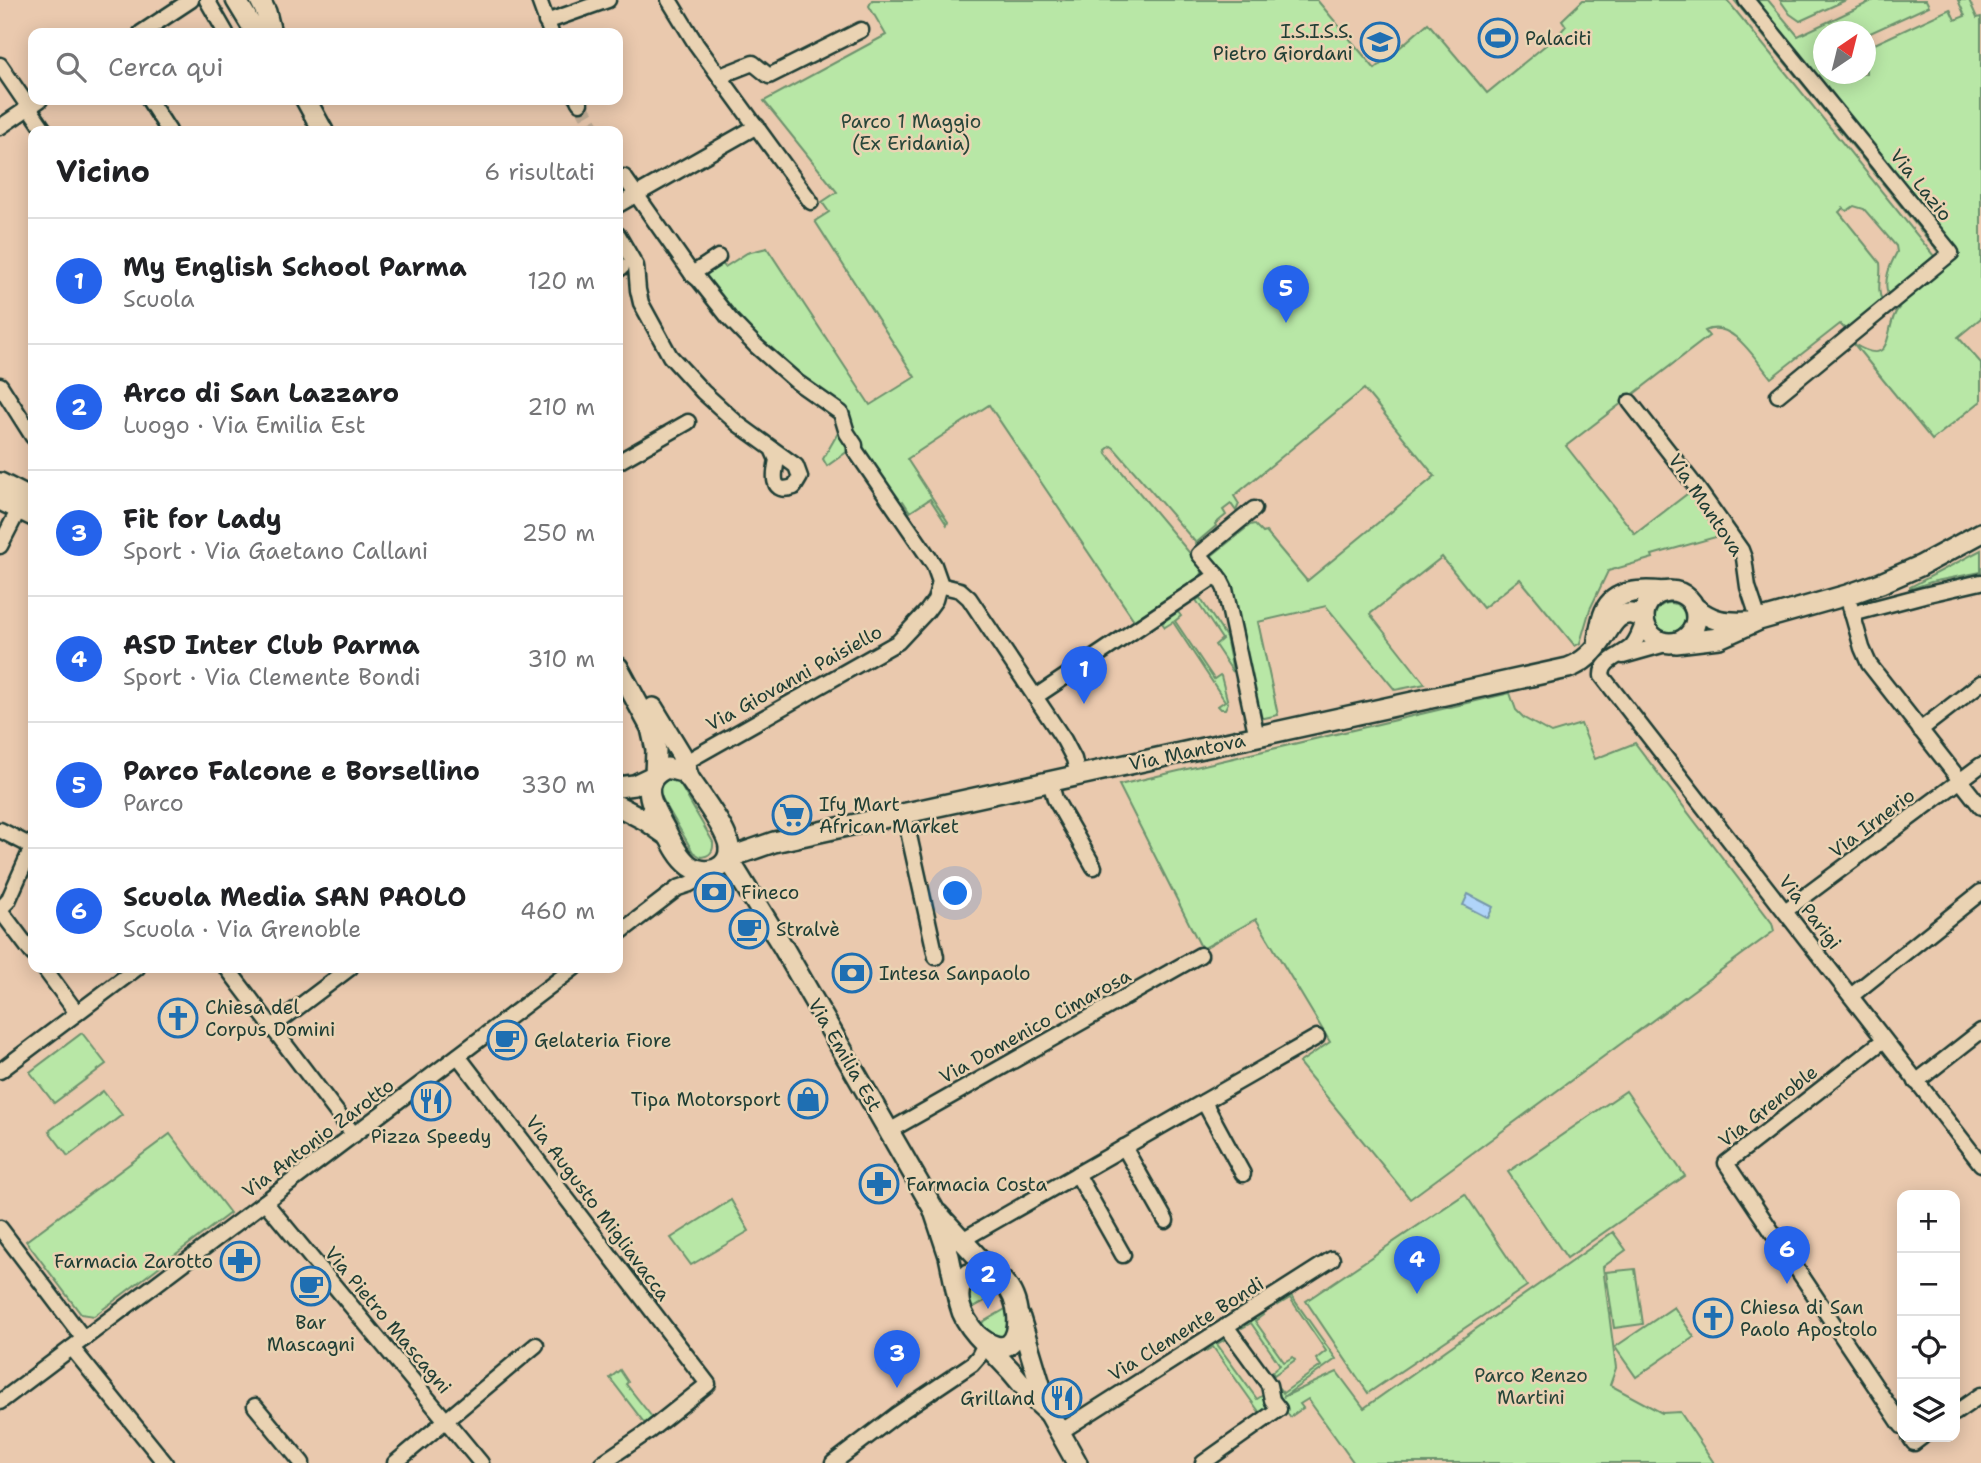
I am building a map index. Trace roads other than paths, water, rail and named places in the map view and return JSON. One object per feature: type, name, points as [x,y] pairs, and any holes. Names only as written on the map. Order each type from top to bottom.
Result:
[{"type":"main road","points":[[236,0],[253,28]]},
{"type":"main road","points":[[251,0],[267,28]]},
{"type":"main road","points":[[260,0],[269,28]]},
{"type":"main road","points":[[299,105],[311,126]]},
{"type":"main road","points":[[309,105],[320,126]]},
{"type":"main road","points":[[0,483],[28,508]]},
{"type":"main road","points":[[0,500],[28,508]]},
{"type":"main road","points":[[1594,650],[1602,618],[1609,603],[1626,593],[1653,591],[1683,595],[1694,607],[1717,621],[1729,623],[1850,605],[1981,533]]},
{"type":"main road","points":[[1665,592],[1651,599],[1644,620],[1648,631],[1661,642],[1720,638],[1757,620]]},
{"type":"main road","points":[[1673,643],[1686,638],[1693,630],[1696,620],[1694,607]]},
{"type":"main road","name":"Via Mantova","points":[[723,863],[774,842],[1568,668],[1585,660],[1622,615],[1628,614],[1644,620]]},
{"type":"main road","name":"Via Emilia Est","points":[[623,658],[681,754],[686,770],[724,833],[729,846],[723,863],[756,903],[783,947],[933,1208],[949,1256],[964,1317],[1049,1413]]},
{"type":"main road","points":[[623,676],[651,728],[656,750],[655,775],[649,789],[649,800],[672,843]]},
{"type":"main road","points":[[623,787],[634,785],[667,768],[686,770]]},
{"type":"main road","points":[[623,809],[657,827],[694,868],[703,870],[723,863]]},
{"type":"main road","name":"Via Mantova","points":[[724,833],[746,842],[774,842]]},
{"type":"main road","points":[[756,903],[753,866],[757,858],[774,842]]},
{"type":"main road","name":"Via Emilia Est","points":[[933,1208],[1010,1293],[1049,1413],[1077,1463]]},
{"type":"main road","points":[[958,1299],[961,1285],[969,1274],[984,1272],[997,1277]]},
{"type":"main road","points":[[981,1339],[988,1345],[998,1347],[1009,1344],[1018,1331],[1018,1312]]},
{"type":"street","points":[[149,28],[191,0]]},
{"type":"street","points":[[207,0],[223,28]]},
{"type":"street","points":[[539,0],[549,27],[608,0]]},
{"type":"street","points":[[669,0],[696,44],[811,202]]},
{"type":"street","name":"Via Lazio","points":[[1746,0],[1951,253],[1778,396]]},
{"type":"street","points":[[720,76],[753,63],[769,76],[860,30]]},
{"type":"street","points":[[0,65],[28,96]]},
{"type":"street","points":[[0,127],[31,105]]},
{"type":"street","points":[[35,105],[43,126]]},
{"type":"street","points":[[152,105],[166,126]]},
{"type":"street","points":[[623,202],[757,126]]},
{"type":"street","points":[[624,177],[692,274],[729,318],[797,382],[841,413],[846,433],[855,445],[855,450],[934,565],[939,576],[939,585],[956,589],[966,595],[1066,744],[1074,758],[1078,776]]},
{"type":"street","points":[[623,244],[636,266],[641,303],[670,356],[719,407],[773,451]]},
{"type":"street","points":[[692,274],[718,257]]},
{"type":"street","points":[[0,385],[28,429]]},
{"type":"street","name":"Via Mantova","points":[[1630,402],[1741,550],[1757,620]]},
{"type":"street","points":[[623,459],[688,422]]},
{"type":"street","points":[[0,546],[28,508]]},
{"type":"street","points":[[1254,509],[1199,554],[1226,592],[1257,737]]},
{"type":"street","points":[[1035,697],[1217,576]]},
{"type":"street","points":[[1981,582],[1924,595],[1850,605],[1869,664],[1981,807]]},
{"type":"street","name":"Via Giovanni Paisiello","points":[[686,770],[896,643],[929,608],[939,585]]},
{"type":"street","points":[[1608,684],[1601,673],[1606,664],[1631,646],[1640,635],[1644,620]]},
{"type":"street","points":[[1615,658],[1673,643]]},
{"type":"street","name":"Via Parigi","points":[[1568,668],[1581,670],[1608,684],[1981,1164]]},
{"type":"street","points":[[1920,730],[1981,683]]},
{"type":"street","name":"Via Irnerio","points":[[1785,911],[1981,765]]},
{"type":"street","points":[[1050,782],[1055,799],[1094,867]]},
{"type":"street","points":[[904,813],[936,957]]},
{"type":"street","points":[[0,830],[28,844]]},
{"type":"street","points":[[672,843],[680,863],[681,883],[678,888]]},
{"type":"street","points":[[28,857],[8,901],[0,909],[28,947]]},
{"type":"street","points":[[623,930],[678,888],[690,884],[723,863]]},
{"type":"street","points":[[1851,996],[1981,891]]},
{"type":"street","name":"Via Domenico Cimarosa","points":[[889,1131],[1200,955]]},
{"type":"street","points":[[48,973],[78,1013]]},
{"type":"street","points":[[0,1072],[130,973]]},
{"type":"street","points":[[231,973],[354,1135]]},
{"type":"street","points":[[272,1027],[343,973]]},
{"type":"street","name":"Via Antonio Zarotto","points":[[0,1402],[354,1135],[462,1062],[568,973]]},
{"type":"street","points":[[1916,1082],[1981,1031]]},
{"type":"street","points":[[962,1240],[1317,1037]]},
{"type":"street","name":"Via Grenoble","points":[[1884,1040],[1726,1163],[1897,1419]]},
{"type":"street","name":"Via Augusto Migliavacca","points":[[462,1062],[708,1384],[649,1432],[602,1463]]},
{"type":"street","points":[[1203,1102],[1243,1174]]},
{"type":"street","points":[[1124,1147],[1166,1221]]},
{"type":"street","points":[[1077,1174],[1123,1255]]},
{"type":"street","name":"Via Pietro Mascagni","points":[[265,1202],[481,1463]]},
{"type":"street","points":[[0,1228],[84,1339]]},
{"type":"street","name":"Via Clemente Bondi","points":[[1060,1432],[1332,1259]]},
{"type":"street","points":[[1203,1463],[1279,1409],[1272,1400],[1269,1385],[1226,1326]]},
{"type":"street","points":[[842,1460],[896,1415],[972,1364],[979,1356],[981,1339]]},
{"type":"street","points":[[395,1463],[536,1345]]},
{"type":"street","points":[[72,1348],[165,1463]]},
{"type":"street","points":[[1960,1410],[1981,1395]]},
{"type":"street","points":[[255,1406],[302,1463]]},
{"type":"water","points":[[1468,894],[1493,907],[1488,918],[1463,905]]},
{"type":"tunnel","points":[[581,105],[593,126]]},
{"type":"place","name":"Palaciti","points":[[1498,38]]},
{"type":"place","name":"I.S.I.S.S. Pietro Giordani","points":[[1380,42]]},
{"type":"place","name":"Parco Falcone e Borsellino","points":[[1286,323]]},
{"type":"place","name":"My English School Parma","points":[[1084,704]]},
{"type":"place","name":"Ify Mart African Market","points":[[792,815]]},
{"type":"place","name":"Fineco","points":[[714,892]]},
{"type":"place","name":"Stralvè","points":[[749,929]]},
{"type":"place","name":"Intesa Sanpaolo","points":[[852,973]]},
{"type":"place","name":"Chiesa del Corpus Domini","points":[[178,1018]]},
{"type":"place","name":"Gelateria Fiore","points":[[507,1040]]},
{"type":"place","name":"Tipa Motorsport","points":[[808,1099]]},
{"type":"place","name":"Pizza Speedy","points":[[431,1101]]},
{"type":"place","name":"Farmacia Costa","points":[[879,1184]]},
{"type":"place","name":"Farmacia Zarotto","points":[[240,1261]]},
{"type":"place","name":"Scuola Media SAN PAOLO","points":[[1787,1284]]},
{"type":"place","name":"Bar Mascagni","points":[[311,1286]]},
{"type":"place","name":"ASD Inter Club Parma","points":[[1417,1294]]},
{"type":"place","name":"Arco di San Lazzaro","points":[[988,1309]]},
{"type":"place","name":"Chiesa di San Paolo Apostolo","points":[[1713,1318]]},
{"type":"place","name":"Fit for Lady","points":[[897,1388]]},
{"type":"place","name":"Grilland","points":[[1062,1398]]},
{"type":"park label","name":"Parco 1 Maggio (Ex Eridania)","points":[[911,132]]},
{"type":"park label","name":"Parco Renzo Martini","points":[[1531,1386]]}]
